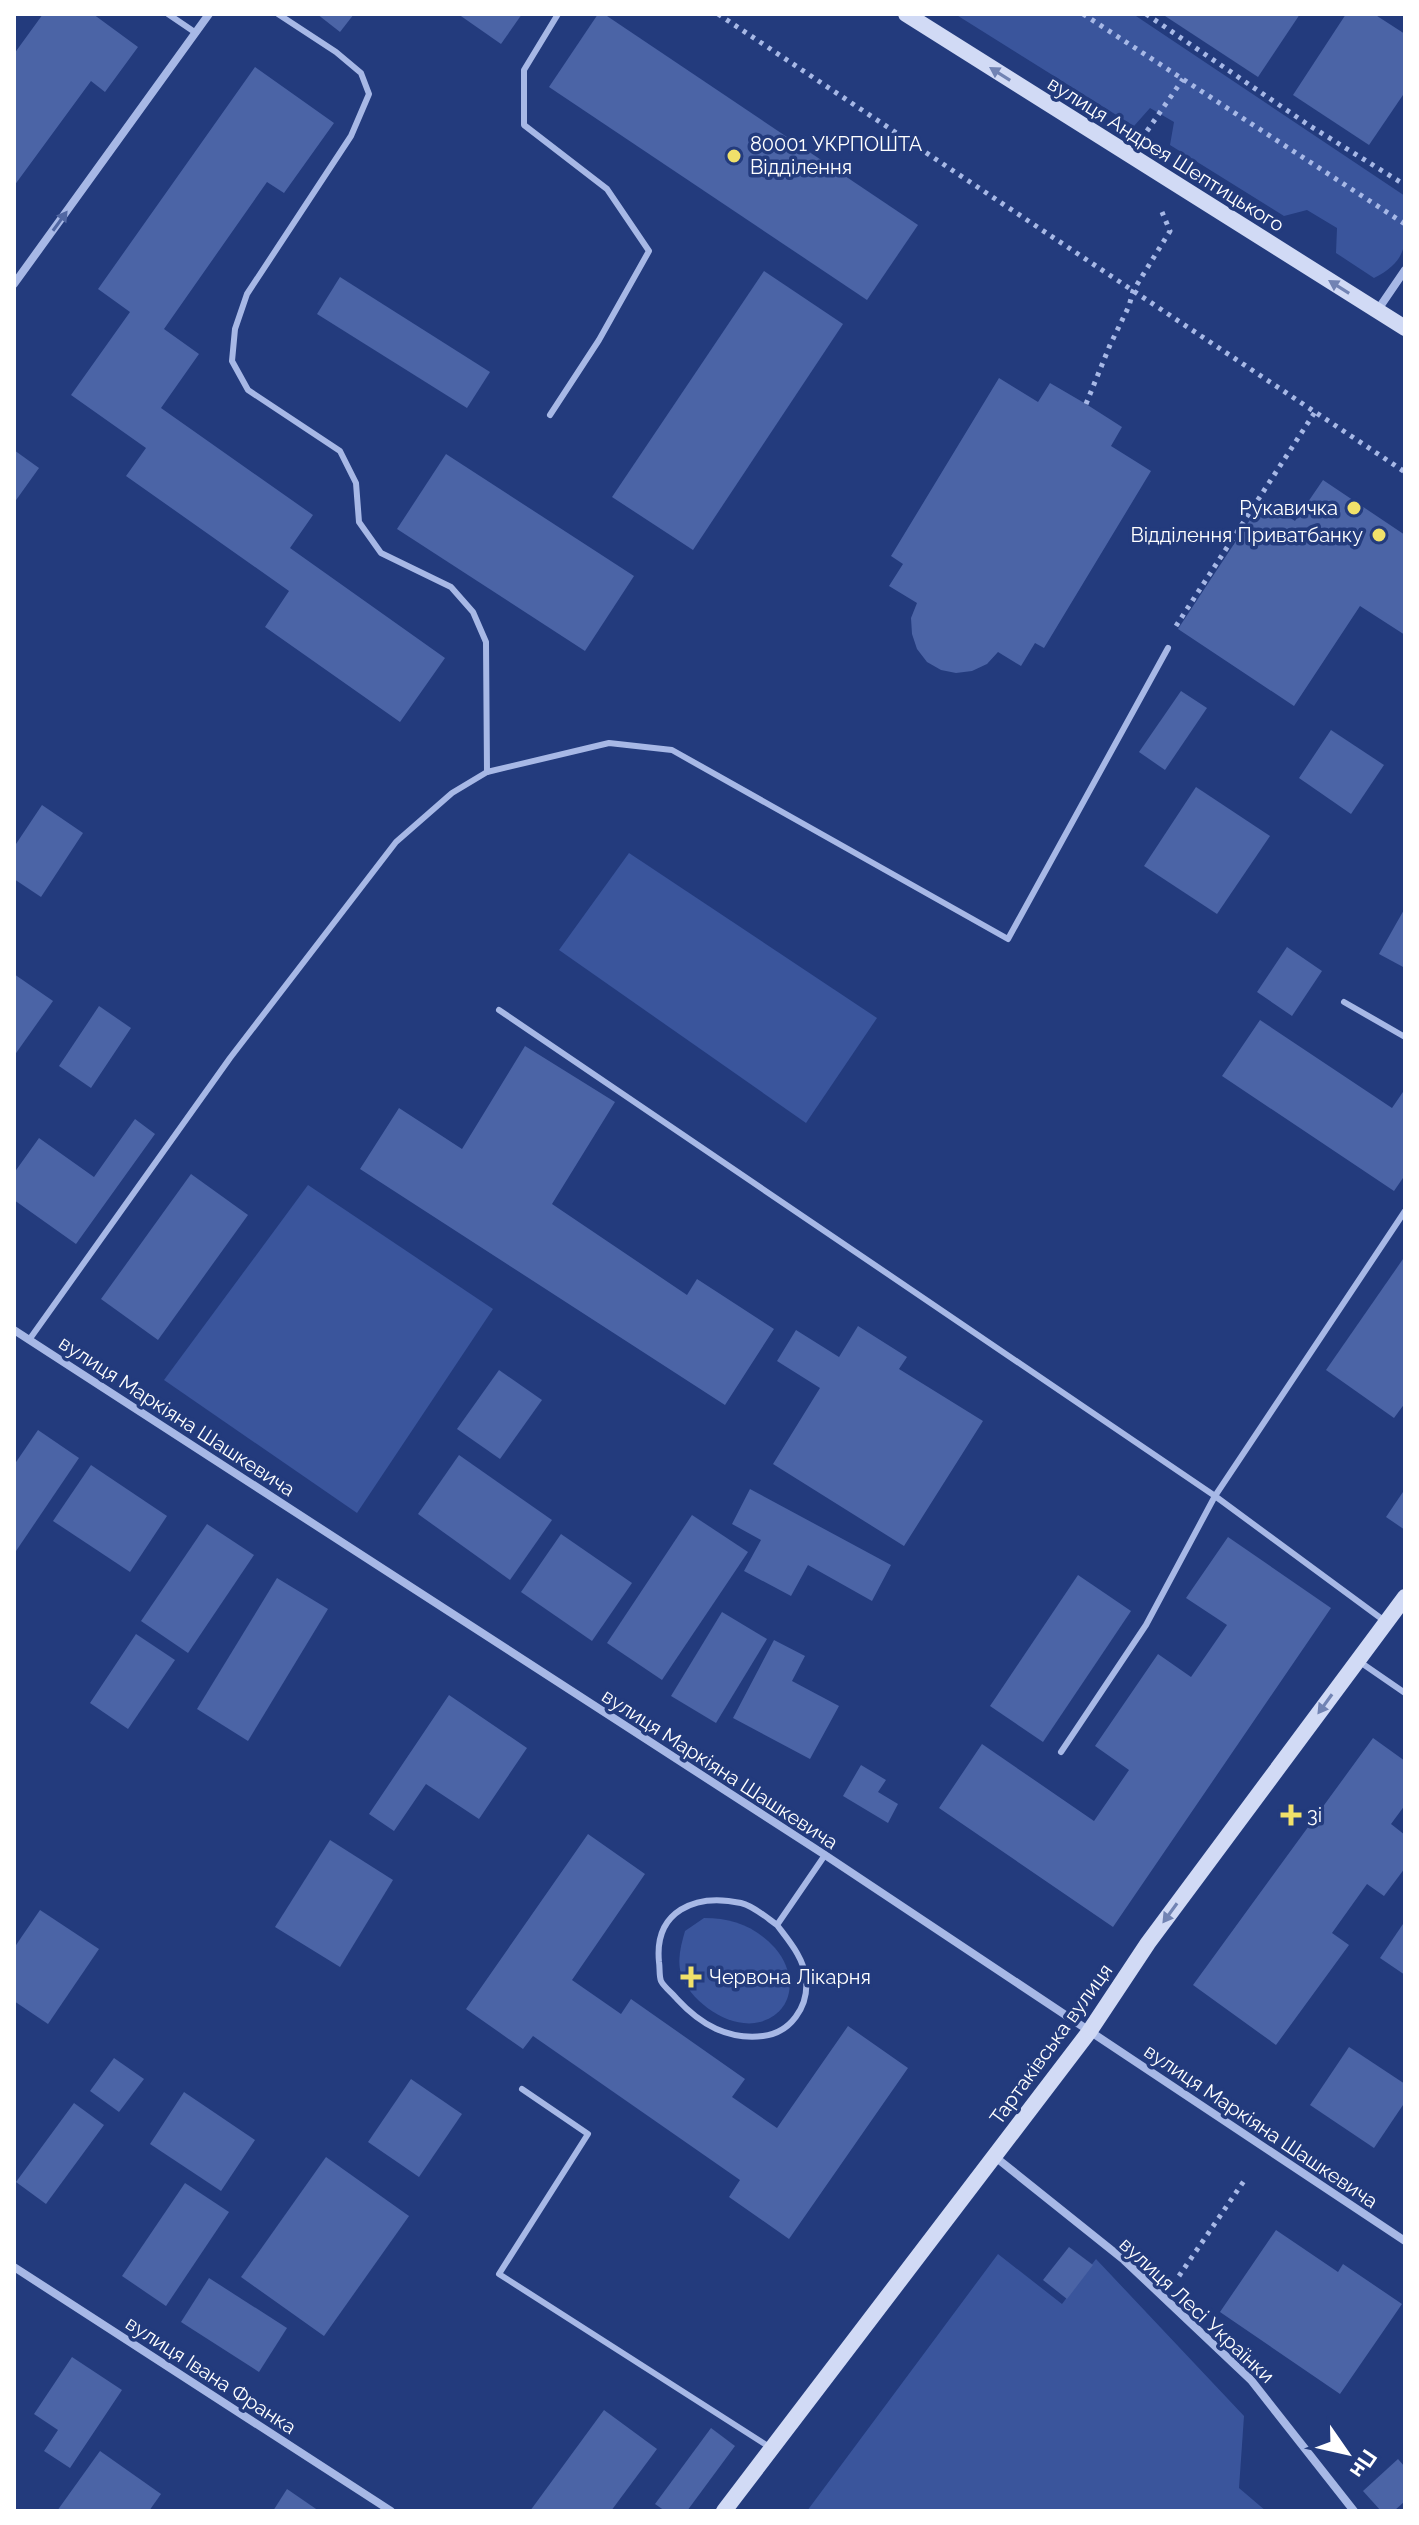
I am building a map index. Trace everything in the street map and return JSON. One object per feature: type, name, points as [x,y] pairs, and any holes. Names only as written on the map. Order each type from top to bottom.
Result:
[{"type":"street","points":[[14,284],[209,14]]},
{"type":"street","name":"вулиця Андрея Шептицького","points":[[906,14],[1405,328]]},
{"type":"street","points":[[1377,311],[1405,270]]},
{"type":"street","name":"вулиця Маркіяна Шашкевича","points":[[14,1330],[825,1855],[1405,2241]]},
{"type":"street","name":"Тартаківська вулиця","points":[[724,2511],[1089,2032],[1148,1943],[1404,1600]]},
{"type":"street","name":"вулиця Лесі Українки","points":[[993,2156],[1124,2260],[1251,2380],[1354,2511]]},
{"type":"street","name":"вулиця Івана Франка","points":[[14,2267],[391,2511]]},
{"type":"lane","points":[[168,14],[196,33]]},
{"type":"lane","points":[[278,14],[336,52],[361,73],[369,94],[351,136],[247,294],[235,329],[232,361],[248,390],[340,451],[356,483],[359,522],[381,553],[451,587],[473,612],[486,642],[487,772]]},
{"type":"lane","points":[[550,415],[599,340],[649,251],[607,189],[524,125],[524,70],[558,14]]},
{"type":"lane","points":[[29,1340],[230,1058],[396,842],[452,793],[487,772],[609,743],[672,750],[1008,939],[1168,648]]},
{"type":"lane","points":[[1344,1002],[1405,1037]]},
{"type":"lane","points":[[499,1010],[1215,1496],[1386,1622]]},
{"type":"lane","points":[[1061,1752],[1146,1625],[1215,1496],[1405,1211]]},
{"type":"lane","points":[[1357,1660],[1405,1693]]},
{"type":"lane","points":[[777,1925],[825,1855]]},
{"type":"lane","points":[[717,1900],[745,1904],[777,1925],[796,1949],[806,1979],[804,2003],[793,2023],[774,2035],[747,2038],[720,2032],[691,2014],[661,1981],[658,1945],[667,1919],[689,1906],[717,1900]]},
{"type":"lane","points":[[522,2089],[588,2134],[499,2274],[771,2448]]},
{"type":"path","points":[[718,14],[1405,472]]},
{"type":"path","points":[[1083,14],[1405,224]]},
{"type":"path","points":[[1146,14],[1307,124],[1405,185]]},
{"type":"path","points":[[1086,404],[1133,291]]},
{"type":"path","points":[[1168,648],[1167,640],[1190,601],[1315,412]]},
{"type":"path","points":[[1160,2295],[1178,2278],[1246,2178]]},
{"type":"shaded area","points":[[955,14],[1133,14],[1405,196],[1406,234],[1401,254],[1387,270],[1374,278],[1336,253],[1337,228],[1307,210],[1284,216],[1170,145],[1174,122],[1150,108],[1134,126]]},
{"type":"shaded area","points":[[629,853],[877,1018],[806,1123],[559,950]]},
{"type":"shaded area","points":[[308,1185],[493,1309],[357,1513],[164,1380]]},
{"type":"shaded area","points":[[704,1918],[733,1922],[751,1929],[767,1940],[782,1958],[787,1969],[789,1991],[781,2010],[772,2017],[748,2023],[724,2018],[702,2004],[686,1984],[679,1963],[685,1931]]},
{"type":"shaded area","points":[[998,2254],[1062,2304],[1096,2259],[1244,2416],[1239,2488],[1266,2511],[807,2511]]},
{"type":"building","points":[[43,14],[93,14],[138,47],[105,92],[91,81],[14,186],[14,54]]},
{"type":"building","points":[[317,14],[354,14],[340,32]]},
{"type":"building","points":[[458,14],[522,14],[501,44]]},
{"type":"building","name":"80001 УКРПОШТА Відділення","points":[[598,14],[604,14],[918,225],[867,300],[549,87]]},
{"type":"building","points":[[1162,14],[1300,14],[1258,77]]},
{"type":"building","points":[[1346,14],[1374,14],[1405,34],[1405,92],[1369,145],[1293,95]]},
{"type":"building","points":[[255,67],[334,123],[284,193],[267,182],[164,329],[199,354],[161,408],[313,515],[290,548],[445,658],[400,722],[265,627],[289,591],[126,476],[146,448],[71,395],[130,312],[98,289]]},
{"type":"building","points":[[764,271],[843,324],[693,550],[612,497]]},
{"type":"building","points":[[340,277],[490,372],[467,408],[317,314]]},
{"type":"building","points":[[999,378],[1038,402],[1050,383],[1086,404],[1122,427],[1111,446],[1151,471],[1044,648],[1035,643],[1021,666],[998,652],[987,664],[972,671],[956,673],[941,670],[927,662],[917,649],[911,618],[917,603],[889,586],[903,564],[891,556]]},
{"type":"building","points":[[14,450],[39,468],[14,503]]},
{"type":"building","points":[[446,454],[634,576],[585,651],[397,529]]},
{"type":"building","points":[[1323,480],[1405,535],[1405,635],[1360,606],[1294,706],[1178,629],[1263,500],[1295,521]]},
{"type":"building","points":[[1181,691],[1207,708],[1165,770],[1139,752]]},
{"type":"building","points":[[1331,730],[1384,765],[1351,814],[1299,778]]},
{"type":"building","points":[[1196,787],[1270,836],[1217,914],[1144,866]]},
{"type":"building","points":[[42,805],[83,833],[41,897],[14,879],[14,847]]},
{"type":"building","points":[[1405,908],[1405,968],[1379,954]]},
{"type":"building","points":[[1287,947],[1322,971],[1292,1016],[1257,992]]},
{"type":"building","points":[[14,974],[53,1001],[14,1056]]},
{"type":"building","points":[[99,1006],[131,1028],[91,1088],[59,1066]]},
{"type":"building","points":[[1260,1020],[1392,1108],[1405,1089],[1405,1175],[1394,1191],[1222,1076]]},
{"type":"building","points":[[525,1046],[615,1102],[552,1204],[687,1295],[697,1279],[774,1329],[725,1405],[360,1169],[399,1108],[462,1149]]},
{"type":"building","points":[[135,1119],[155,1134],[76,1244],[14,1200],[14,1173],[39,1138],[94,1177]]},
{"type":"building","points":[[191,1174],[248,1215],[158,1340],[101,1299]]},
{"type":"building","points":[[1403,1259],[1405,1403],[1394,1418],[1326,1370]]},
{"type":"building","points":[[858,1326],[907,1357],[899,1369],[983,1421],[904,1546],[773,1464],[820,1388],[777,1361],[796,1330],[839,1357]]},
{"type":"building","points":[[499,1370],[542,1400],[500,1459],[457,1429]]},
{"type":"building","points":[[38,1430],[79,1458],[14,1554],[14,1465]]},
{"type":"building","points":[[459,1455],[552,1520],[510,1580],[418,1514]]},
{"type":"building","points":[[91,1465],[167,1516],[130,1572],[53,1521]]},
{"type":"building","points":[[750,1489],[891,1565],[872,1601],[808,1565],[791,1596],[744,1571],[761,1540],[732,1524]]},
{"type":"building","points":[[1405,1489],[1405,1530],[1386,1517]]},
{"type":"building","points":[[692,1515],[748,1552],[662,1680],[607,1643]]},
{"type":"building","points":[[207,1524],[254,1555],[188,1653],[141,1621]]},
{"type":"building","points":[[561,1534],[632,1583],[592,1641],[521,1592]]},
{"type":"building","points":[[1228,1537],[1331,1608],[1113,1927],[939,1808],[982,1744],[1094,1821],[1129,1770],[1095,1746],[1158,1654],[1191,1677],[1227,1625],[1186,1598]]},
{"type":"building","points":[[1078,1575],[1131,1611],[1043,1742],[990,1706]]},
{"type":"building","points":[[277,1578],[328,1609],[248,1741],[197,1709]]},
{"type":"building","points":[[722,1612],[767,1639],[716,1723],[671,1696]]},
{"type":"building","points":[[136,1634],[175,1660],[128,1729],[90,1703]]},
{"type":"building","points":[[774,1640],[805,1656],[792,1681],[839,1706],[810,1759],[733,1718]]},
{"type":"building","points":[[449,1695],[527,1748],[479,1819],[426,1784],[394,1831],[369,1814]]},
{"type":"building","points":[[1373,1738],[1405,1761],[1405,1805],[1391,1824],[1405,1835],[1405,1868],[1384,1896],[1367,1884],[1332,1933],[1349,1945],[1276,2045],[1193,1985]]},
{"type":"building","points":[[861,1765],[886,1780],[878,1792],[898,1804],[888,1823],[843,1796]]},
{"type":"building","points":[[588,1834],[645,1874],[572,1980],[621,2014],[631,1999],[745,2079],[732,2097],[777,2128],[848,2026],[908,2068],[789,2239],[729,2197],[740,2180],[533,2036],[523,2049],[466,2009]]},
{"type":"building","points":[[330,1840],[393,1880],[340,1967],[275,1927]]},
{"type":"building","points":[[40,1910],[99,1949],[48,2024],[14,2001],[14,1948]]},
{"type":"building","points":[[1405,1921],[1405,1975],[1380,1958]]},
{"type":"building","points":[[1349,2047],[1405,2084],[1405,2102],[1374,2148],[1310,2105]]},
{"type":"building","points":[[114,2058],[144,2079],[119,2112],[90,2091]]},
{"type":"building","points":[[411,2079],[462,2114],[419,2177],[368,2142]]},
{"type":"building","points":[[184,2092],[255,2140],[221,2191],[150,2144]]},
{"type":"building","points":[[74,2103],[104,2125],[46,2204],[16,2182]]},
{"type":"building","points":[[326,2157],[409,2216],[324,2336],[241,2277]]},
{"type":"building","points":[[185,2183],[229,2212],[166,2306],[122,2276]]},
{"type":"building","points":[[1276,2230],[1338,2272],[1343,2264],[1402,2304],[1340,2394],[1220,2312]]},
{"type":"building","points":[[1069,2247],[1093,2265],[1067,2299],[1043,2280]]},
{"type":"building","points":[[209,2278],[287,2328],[259,2372],[181,2322]]},
{"type":"building","points":[[72,2357],[122,2390],[70,2468],[44,2451],[58,2430],[34,2414]]},
{"type":"building","points":[[604,2410],[657,2449],[611,2511],[530,2511]]},
{"type":"building","points":[[711,2428],[735,2446],[687,2511],[665,2511],[655,2504]]},
{"type":"building","points":[[100,2451],[161,2494],[149,2511],[57,2511]]},
{"type":"building","points":[[1398,2459],[1405,2467],[1405,2501],[1394,2511],[1381,2511],[1363,2491]]},
{"type":"building","points":[[287,2489],[319,2511],[273,2511]]},
{"type":"place","name":"80001 УКРПОШТА Відділення","points":[[734,156]]},
{"type":"place","name":"Рукавичка","points":[[1354,508]]},
{"type":"place","name":"Відділення Приватбанку","points":[[1379,535]]},
{"type":"place","name":"3і","points":[[1291,1815]]},
{"type":"place","name":"Червона Лікарня","points":[[691,1977]]}]
